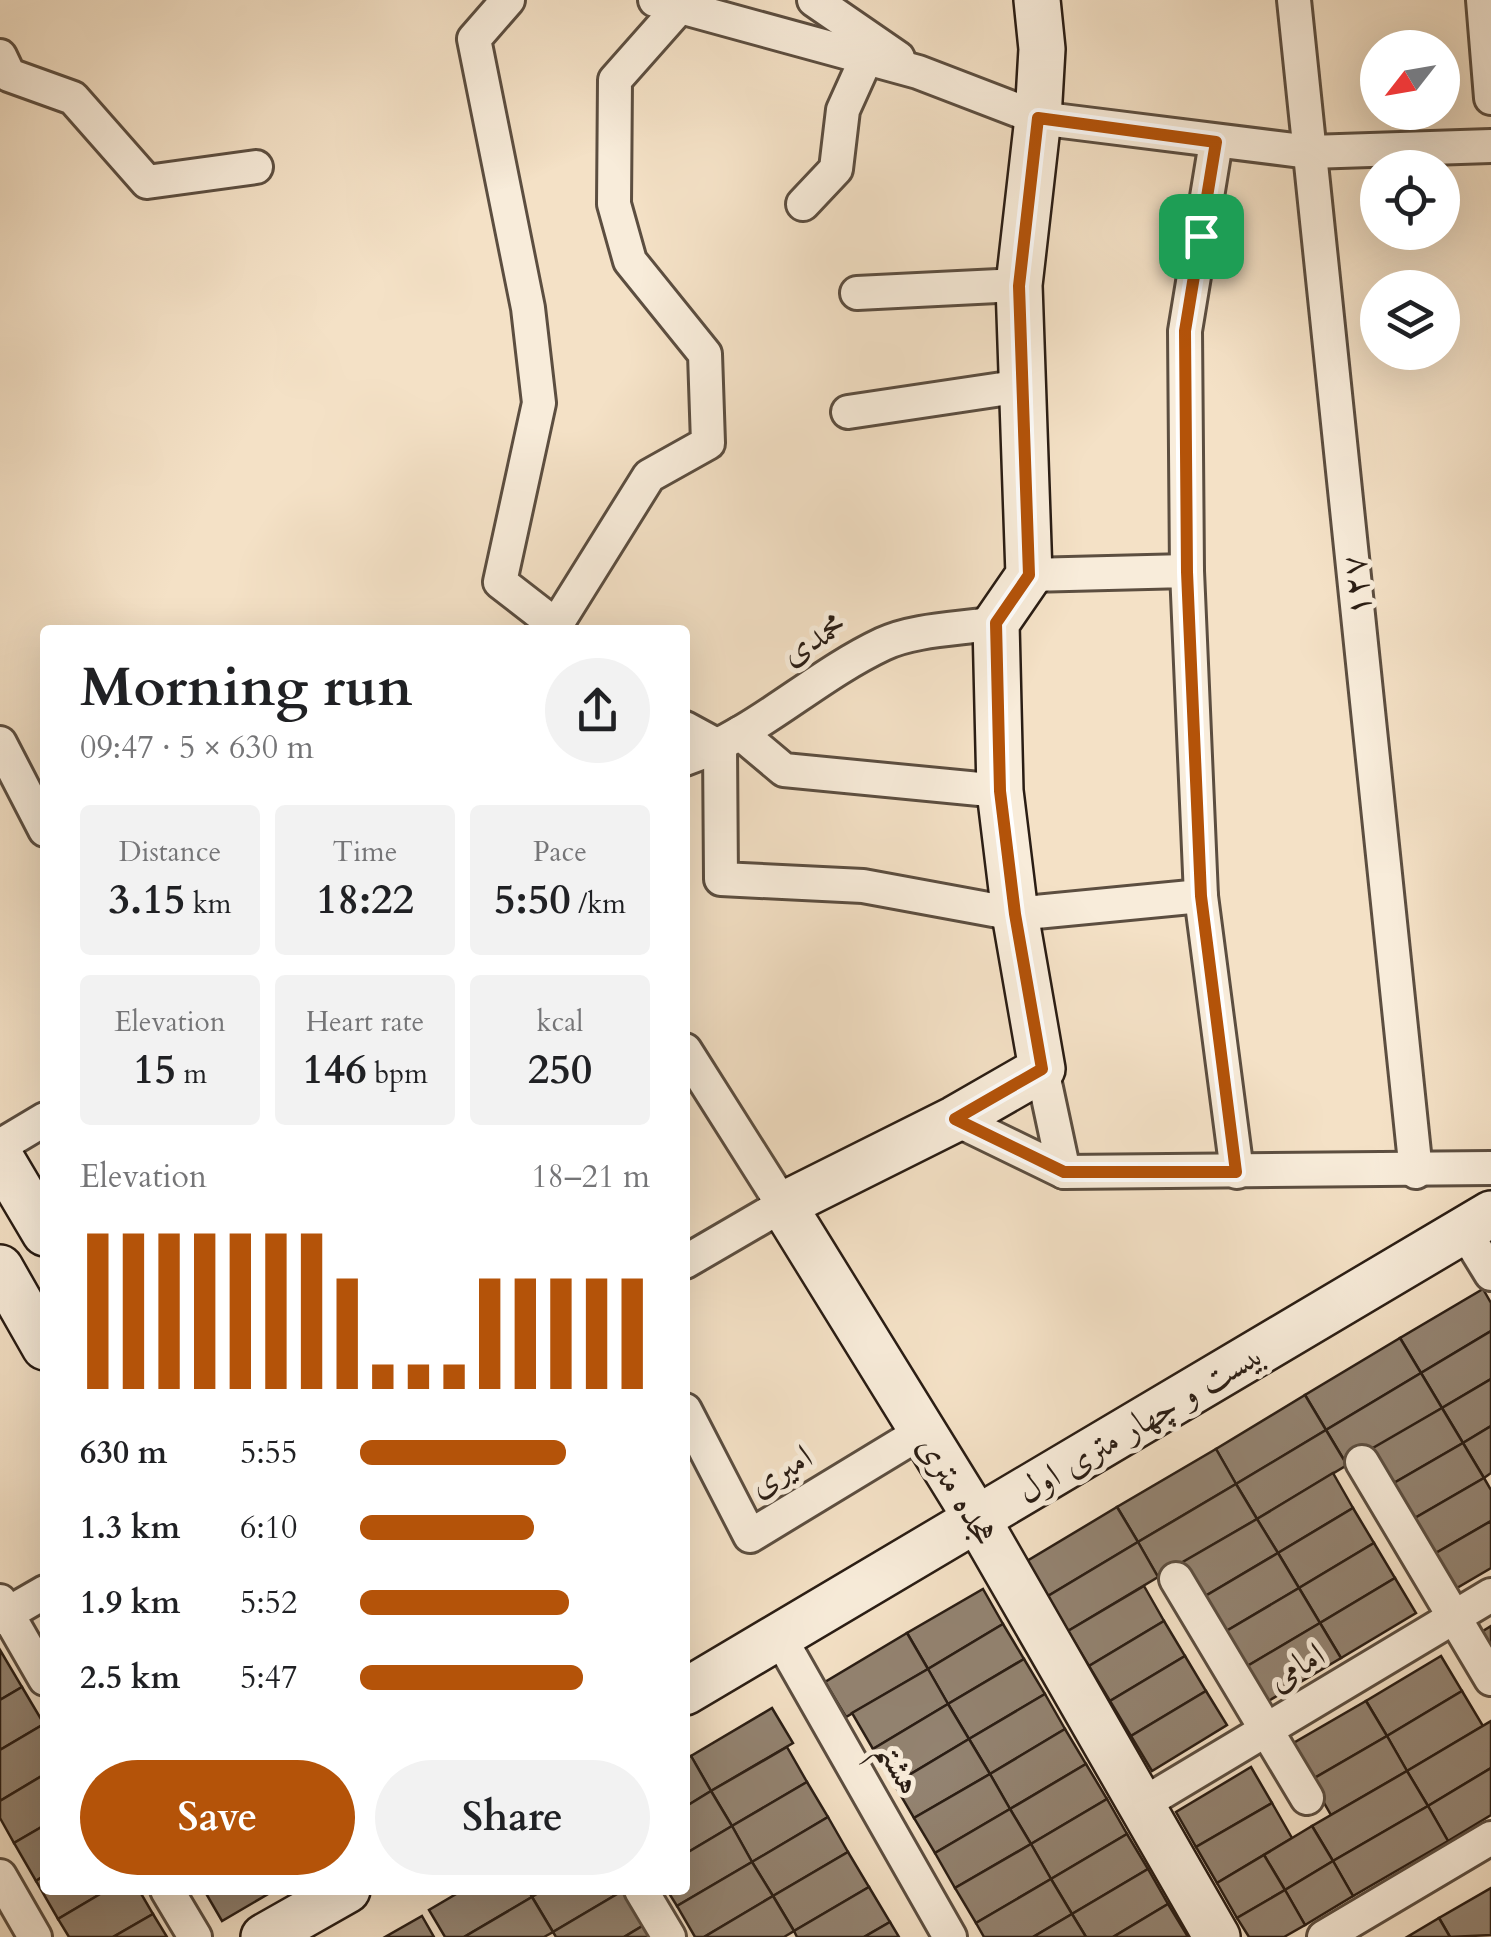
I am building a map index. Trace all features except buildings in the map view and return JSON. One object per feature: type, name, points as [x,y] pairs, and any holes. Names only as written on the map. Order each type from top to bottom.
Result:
[{"type":"street","points":[[508,0],[474,38],[528,308],[540,403],[500,582],[551,625]]},
{"type":"street","points":[[814,0],[918,72]]},
{"type":"street","points":[[1038,0],[1042,49],[1038,118],[1019,286],[1029,575],[996,623],[1000,791],[1015,914],[1064,1172]]},
{"type":"street","name":"۱۲۷","points":[[1294,0],[1416,1172]]},
{"type":"street","points":[[1483,0],[1491,98]]},
{"type":"street","points":[[557,625],[649,476],[708,443],[705,354],[630,261],[614,204],[615,80],[666,5],[918,72],[1038,118],[1310,152],[1491,146]]},
{"type":"street","points":[[803,204],[836,168],[842,110],[866,59]]},
{"type":"street","points":[[3,68],[73,98],[147,182],[256,167]]},
{"type":"street","points":[[1216,142],[1185,331],[1187,572],[1201,896],[1236,1172]]},
{"type":"street","points":[[856,294],[1019,286]]},
{"type":"street","points":[[848,412],[1022,386]]},
{"type":"street","points":[[1029,575],[1187,572]]},
{"type":"street","name":"محمدی","points":[[690,757],[730,740],[818,678],[888,642],[996,623]]},
{"type":"street","points":[[690,729],[730,740],[784,770],[1000,791]]},
{"type":"street","points":[[730,740],[721,879],[863,886],[1015,914],[1201,896]]},
{"type":"street","points":[[0,743],[40,820]]},
{"type":"street","name":"هجده متری","points":[[690,1058],[977,1519],[1217,1937]]},
{"type":"street","points":[[690,1259],[783,1205],[955,1119],[1042,1069]]},
{"type":"street","points":[[955,1119],[1064,1172],[1416,1172],[1491,1168]]},
{"type":"street","points":[[0,1146],[40,1122]]},
{"type":"street","points":[[0,1157],[40,1225]]},
{"type":"street","points":[[1478,1222],[1491,1274]]},
{"type":"street","name":"بیست و چهار متری اول","points":[[690,1689],[1478,1222]]},
{"type":"street","points":[[0,1268],[40,1338]]},
{"type":"street","name":"امیری","points":[[690,1420],[750,1536],[923,1431]]},
{"type":"street","points":[[1362,1462],[1491,1679]]},
{"type":"street","points":[[1176,1579],[1308,1798]]},
{"type":"street","points":[[40,1594],[2,1611],[40,1671]]},
{"type":"street","name":"امامی","points":[[1142,1806],[1491,1595]]},
{"type":"street","name":"هشتم","points":[[779,1636],[950,1937]]},
{"type":"street","points":[[1324,1937],[1491,1838]]},
{"type":"street","points":[[0,1876],[35,1937]]},
{"type":"street","points":[[170,1895],[194,1937]]},
{"type":"street","points":[[264,1937],[337,1895]]},
{"type":"street","points":[[645,1895],[669,1937]]},
{"type":"route","points":[[1038,118],[1216,142],[1201,236],[1185,331],[1187,572],[1201,896],[1236,1172],[1064,1172],[955,1119],[1042,1069],[1015,914],[1000,791],[996,623],[1029,575],[1019,286],[1038,118]]}]
